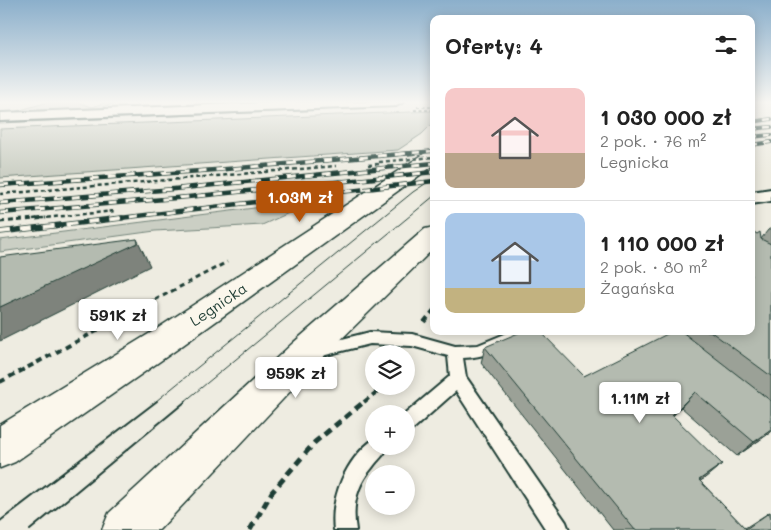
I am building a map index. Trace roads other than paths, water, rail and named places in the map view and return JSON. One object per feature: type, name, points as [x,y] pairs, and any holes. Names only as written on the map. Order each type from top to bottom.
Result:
[{"type":"main road","name":"Legnicka","points":[[0,448],[164,341],[430,159]]},
{"type":"main road","points":[[126,530],[305,354],[430,238]]},
{"type":"street","points":[[755,197],[771,195]]},
{"type":"lane","points":[[305,354],[370,338],[410,340],[455,352],[478,351],[518,335]]},
{"type":"lane","points":[[455,352],[458,379],[558,530]]},
{"type":"lane","points":[[415,416],[458,379]]},
{"type":"lane","points":[[345,530],[343,523],[346,493],[357,471],[369,455]]},
{"type":"tram line","points":[[155,402],[413,192],[430,181]]},
{"type":"tram line","points":[[184,402],[430,199]]},
{"type":"tram line","points":[[0,521],[157,401]]},
{"type":"tram line","points":[[30,530],[186,401]]},
{"type":"railway","points":[[755,129],[771,127]]},
{"type":"railway","points":[[755,137],[771,135]]},
{"type":"railway","points":[[755,144],[771,142]]},
{"type":"railway","points":[[399,154],[430,151]]},
{"type":"railway","points":[[0,185],[215,170],[413,153]]},
{"type":"railway","points":[[0,203],[174,189],[430,163]]},
{"type":"railway","points":[[0,213],[188,197],[430,172]]},
{"type":"railway","points":[[112,219],[430,181]]},
{"type":"railway","points":[[0,232],[122,218]]}]
